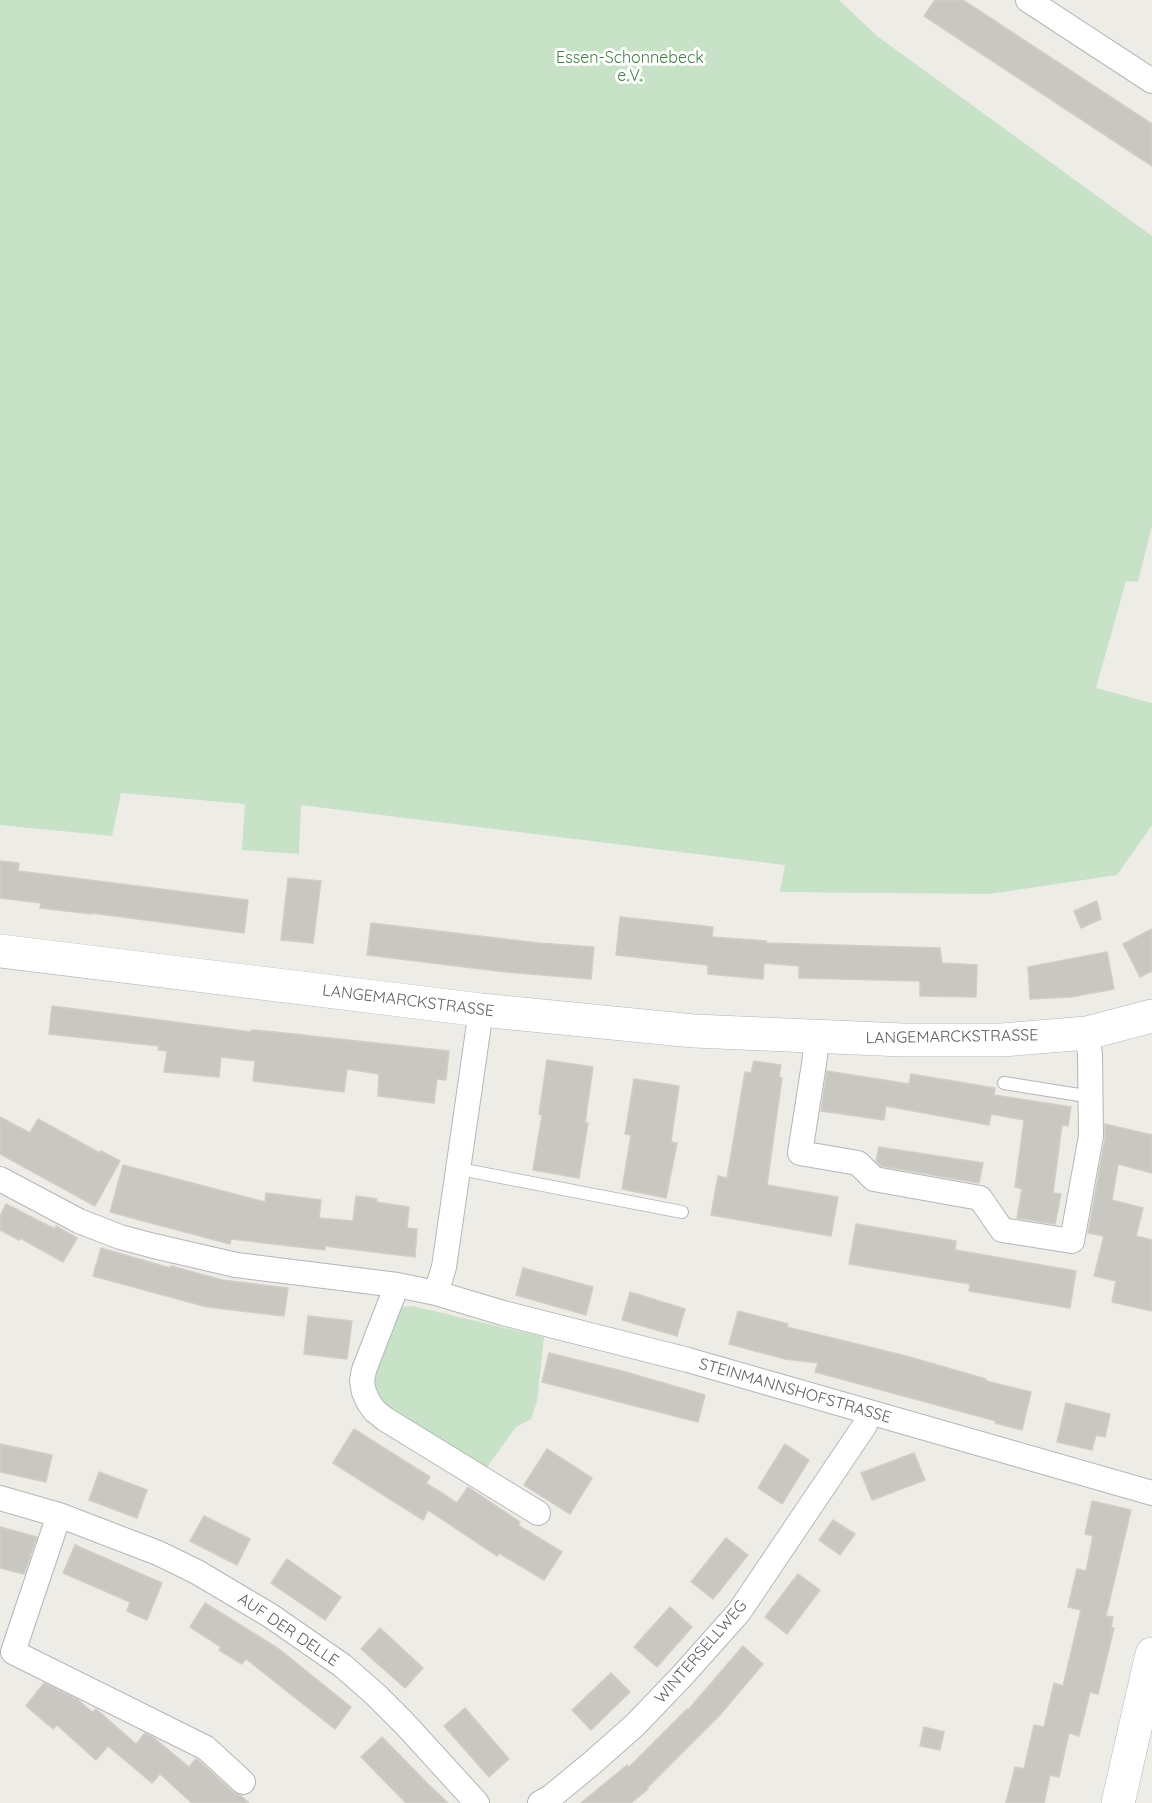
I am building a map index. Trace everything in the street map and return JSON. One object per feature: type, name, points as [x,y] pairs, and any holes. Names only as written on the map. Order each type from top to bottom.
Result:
[{"type":"street","points":[[1028,0],[1152,81]]},
{"type":"street","name":"LANGEMARCKSTRASSE","points":[[0,951],[482,1010],[694,1031],[903,1040],[991,1040],[1087,1033],[1152,1016]]},
{"type":"street","points":[[436,1293],[444,1267],[482,1010]]},
{"type":"street","points":[[817,1037],[800,1153],[858,1163],[874,1179],[980,1198],[1002,1230],[1072,1241],[1090,1136],[1092,1097],[1087,1033]]},
{"type":"street","name":"STEINMANNSHOFSTRASSE","points":[[0,1179],[79,1221],[120,1237],[236,1265],[397,1285],[436,1293],[503,1313],[688,1360],[1152,1493]]},
{"type":"street","points":[[397,1285],[364,1370],[362,1381],[369,1403],[385,1419],[538,1513]]},
{"type":"street","name":"WINTERSELLWEG","points":[[540,1803],[584,1770],[635,1725],[739,1612],[866,1425],[869,1412]]},
{"type":"street","name":"AUF DER DELLE","points":[[0,1498],[58,1515],[158,1552],[197,1572],[306,1639],[343,1666],[376,1695],[477,1803]]},
{"type":"street","points":[[58,1515],[13,1652],[206,1748],[243,1782]]},
{"type":"street","points":[[1118,1803],[1152,1657]]},
{"type":"lane","points":[[1004,1083],[1092,1097]]},
{"type":"lane","points":[[459,1170],[682,1212]]},
{"type":"green space","name":"Essen-Schonnebeck e.V.","points":[[0,0],[839,0],[877,36],[1152,236],[1152,526],[1138,582],[1126,581],[1096,688],[1152,703],[1152,825],[1117,875],[989,894],[780,892],[785,865],[301,805],[299,854],[242,850],[245,804],[121,793],[112,836],[0,825]]},
{"type":"green space","points":[[412,1306],[544,1337],[537,1401],[531,1419],[516,1427],[485,1470],[379,1402],[371,1374],[401,1307]]},
{"type":"building","points":[[935,0],[963,0],[1152,124],[1152,166],[924,16]]},
{"type":"building","points":[[0,861],[19,863],[18,871],[248,900],[244,933],[40,908],[41,903],[0,898]]},
{"type":"building","points":[[288,878],[321,881],[313,943],[281,940]]},
{"type":"building","points":[[1097,901],[1101,919],[1081,928],[1074,911]]},
{"type":"building","points":[[620,917],[713,927],[712,937],[766,941],[766,943],[940,948],[942,963],[977,965],[976,997],[920,996],[920,981],[799,978],[799,966],[764,963],[763,979],[708,974],[708,965],[616,955]]},
{"type":"building","points":[[371,923],[538,943],[594,947],[591,979],[506,972],[367,955]]},
{"type":"building","points":[[1152,929],[1152,971],[1140,977],[1123,944]]},
{"type":"building","points":[[1107,952],[1114,989],[1071,997],[1030,999],[1028,967]]},
{"type":"building","points":[[52,1006],[251,1032],[251,1030],[275,1032],[449,1051],[446,1080],[437,1079],[434,1103],[378,1096],[379,1074],[347,1069],[344,1092],[253,1081],[255,1061],[221,1057],[219,1077],[164,1072],[167,1051],[158,1050],[159,1046],[49,1034]]},
{"type":"building","points":[[547,1060],[593,1067],[585,1123],[588,1123],[579,1178],[533,1170],[542,1115],[539,1114]]},
{"type":"building","points":[[754,1061],[781,1065],[779,1077],[782,1078],[767,1185],[838,1197],[831,1236],[711,1215],[718,1176],[727,1178],[745,1072],[751,1073]]},
{"type":"building","points":[[827,1071],[909,1084],[911,1074],[995,1088],[994,1095],[1071,1107],[1068,1126],[1062,1125],[1053,1193],[1061,1194],[1055,1224],[1017,1218],[1022,1189],[1015,1187],[1024,1120],[991,1114],[989,1125],[886,1106],[884,1120],[821,1111]]},
{"type":"building","points":[[634,1079],[679,1086],[671,1142],[677,1143],[666,1198],[622,1189],[631,1135],[625,1134]]},
{"type":"building","points":[[0,1117],[30,1133],[38,1119],[100,1153],[101,1151],[120,1161],[95,1206],[0,1154]]},
{"type":"building","points":[[1105,1124],[1152,1135],[1152,1173],[1118,1164],[1112,1200],[1143,1208],[1136,1236],[1152,1240],[1152,1311],[1112,1302],[1116,1281],[1094,1276],[1104,1236],[1088,1233],[1105,1139]]},
{"type":"building","points":[[879,1147],[983,1163],[979,1183],[881,1166],[876,1161]]},
{"type":"building","points":[[123,1165],[265,1202],[266,1193],[321,1200],[319,1218],[353,1221],[356,1196],[377,1199],[376,1202],[409,1207],[407,1228],[417,1229],[415,1257],[325,1246],[325,1250],[231,1239],[230,1244],[110,1212]]},
{"type":"building","points":[[6,1204],[77,1238],[63,1262],[20,1238],[19,1240],[0,1230],[0,1216]]},
{"type":"building","points":[[856,1224],[956,1241],[955,1250],[1076,1271],[1070,1308],[969,1291],[970,1284],[849,1264]]},
{"type":"building","points":[[101,1248],[222,1280],[288,1288],[284,1316],[207,1307],[93,1276]]},
{"type":"building","points":[[523,1268],[593,1287],[586,1315],[516,1295]]},
{"type":"building","points":[[630,1292],[685,1309],[677,1336],[622,1320]]},
{"type":"building","points":[[738,1311],[788,1324],[787,1327],[906,1356],[986,1379],[986,1381],[1031,1392],[1022,1430],[815,1372],[818,1363],[785,1359],[729,1344]]},
{"type":"building","points":[[308,1316],[352,1321],[347,1359],[304,1354]]},
{"type":"building","points":[[549,1353],[705,1395],[698,1422],[542,1382]]},
{"type":"building","points":[[1066,1403],[1110,1414],[1105,1437],[1096,1435],[1092,1450],[1057,1442]]},
{"type":"building","points":[[354,1429],[430,1477],[426,1483],[457,1503],[468,1487],[520,1522],[518,1525],[562,1552],[544,1580],[499,1553],[497,1556],[428,1510],[423,1520],[333,1463]]},
{"type":"building","points":[[0,1444],[52,1455],[46,1482],[0,1472]]},
{"type":"building","points":[[785,1444],[809,1460],[782,1504],[758,1488]]},
{"type":"building","points":[[547,1449],[592,1478],[570,1514],[524,1485]]},
{"type":"building","points":[[914,1453],[925,1480],[872,1500],[861,1473]]},
{"type":"building","points":[[99,1472],[147,1490],[137,1518],[89,1500]]},
{"type":"building","points":[[1092,1501],[1131,1510],[1106,1616],[1113,1617],[1111,1627],[1114,1628],[1098,1694],[1090,1692],[1079,1736],[1069,1733],[1059,1777],[1050,1775],[1044,1803],[1006,1803],[1015,1767],[1024,1769],[1034,1725],[1044,1727],[1054,1683],[1063,1686],[1081,1610],[1068,1607],[1077,1569],[1086,1571],[1093,1536],[1085,1534]]},
{"type":"building","points":[[204,1516],[250,1539],[237,1565],[190,1541]]},
{"type":"building","points":[[833,1520],[855,1534],[840,1555],[819,1540]]},
{"type":"building","points":[[0,1527],[37,1537],[24,1574],[0,1568]]},
{"type":"building","points":[[726,1538],[748,1555],[713,1599],[691,1582]]},
{"type":"building","points":[[75,1545],[162,1583],[147,1620],[127,1611],[130,1602],[63,1573]]},
{"type":"building","points":[[287,1559],[341,1597],[325,1620],[271,1583]]},
{"type":"building","points":[[798,1574],[820,1590],[787,1634],[765,1617]]},
{"type":"building","points":[[205,1603],[279,1649],[351,1707],[335,1729],[246,1659],[242,1664],[219,1650],[221,1647],[190,1627]]},
{"type":"building","points":[[670,1607],[692,1627],[657,1667],[634,1647]]},
{"type":"building","points":[[380,1628],[423,1668],[405,1688],[361,1649]]},
{"type":"building","points":[[743,1646],[763,1664],[720,1715],[648,1789],[631,1803],[581,1803],[627,1765],[629,1767],[688,1710]]},
{"type":"building","points":[[611,1673],[630,1692],[591,1730],[572,1710]]},
{"type":"building","points":[[44,1683],[78,1700],[92,1712],[96,1709],[136,1744],[145,1733],[189,1767],[196,1759],[198,1760],[233,1792],[249,1803],[192,1803],[160,1774],[152,1783],[108,1746],[96,1760],[57,1725],[53,1729],[26,1706]]},
{"type":"building","points":[[465,1708],[509,1759],[489,1777],[444,1726]]},
{"type":"building","points":[[924,1727],[944,1732],[940,1750],[920,1746]]},
{"type":"building","points":[[382,1737],[448,1803],[406,1803],[361,1757]]}]
